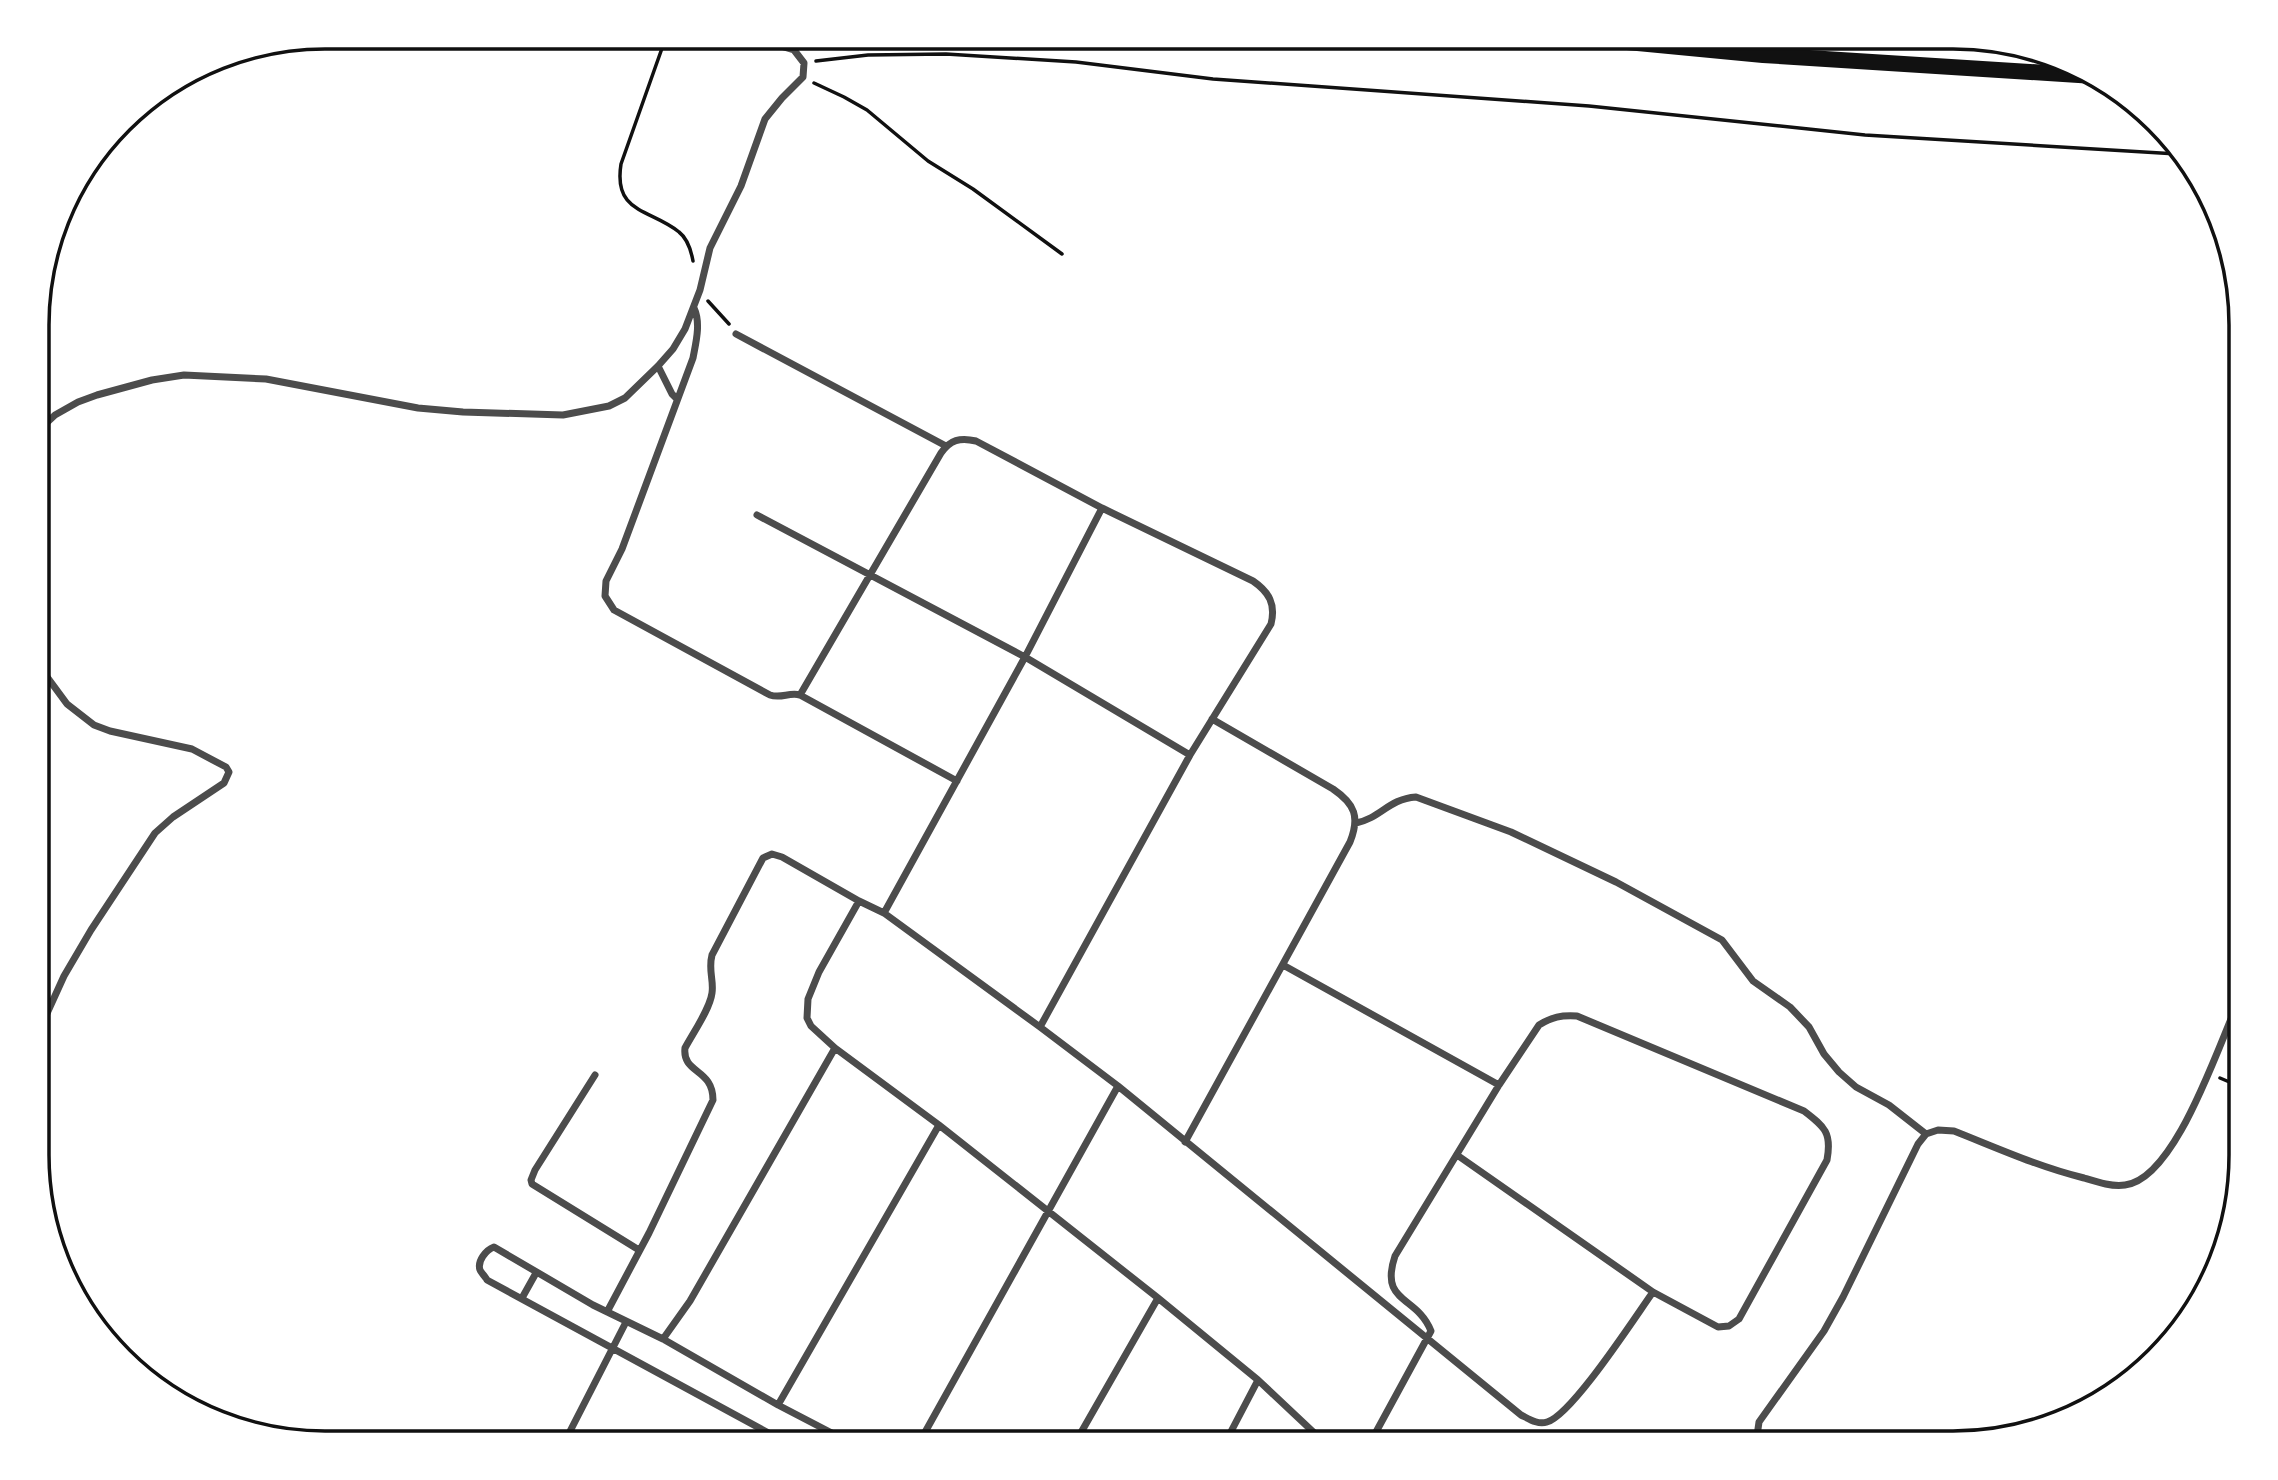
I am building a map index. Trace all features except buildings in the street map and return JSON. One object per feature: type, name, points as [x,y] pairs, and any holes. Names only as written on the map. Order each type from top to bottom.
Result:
[{"type":"highway","points":[[1700,49],[2067,74]]},
{"type":"street","points":[[49,421],[78,402],[97,394],[184,375],[266,379],[418,408],[508,414],[563,415],[609,406],[625,398],[673,349],[694,308],[710,248],[741,186],[765,119],[803,78],[804,63],[791,49]]},
{"type":"street","points":[[694,308],[698,321],[693,358],[622,548],[606,581],[605,596],[614,610],[770,695],[800,695],[957,781]]},
{"type":"street","points":[[736,334],[946,446]]},
{"type":"street","points":[[658,366],[677,399]]},
{"type":"street","points":[[800,695],[946,446],[959,439],[976,441],[1102,508],[1253,581],[1263,588],[1271,599],[1274,612],[1271,624],[1190,755],[1040,1027]]},
{"type":"street","points":[[884,913],[1025,657],[1102,508]]},
{"type":"street","points":[[757,515],[1025,657],[1190,755]]},
{"type":"street","points":[[49,680],[67,704],[94,724],[110,731],[191,749],[226,767],[229,772],[223,783],[173,817],[155,833],[64,975],[49,1009]]},
{"type":"street","points":[[1185,1142],[1350,842],[1356,822],[1348,801],[1333,789],[1212,719]]},
{"type":"street","points":[[1356,822],[1367,821],[1401,798],[1416,797],[1511,832],[1616,882],[1701,928],[1722,940],[1753,981],[1790,1007],[1809,1027],[1824,1054],[1839,1072],[1856,1087],[1889,1105],[1926,1134]]},
{"type":"street","points":[[607,1312],[713,1100],[713,1089],[707,1078],[689,1066],[684,1057],[685,1048],[711,999],[713,990],[709,967],[712,955],[763,858],[772,854],[884,913],[1040,1027],[1118,1086],[1521,1415],[1536,1422],[1547,1422],[1574,1400],[1653,1292]]},
{"type":"street","points":[[859,901],[819,972],[808,999],[807,1018],[811,1026],[835,1048],[939,1125],[1158,1298],[1258,1380],[1312,1431]]},
{"type":"street","points":[[1283,965],[1499,1085]]},
{"type":"street","points":[[1377,1431],[1431,1331],[1416,1309],[1397,1296],[1390,1283],[1390,1271],[1395,1256],[1499,1085],[1539,1025],[1562,1015],[1577,1016],[1804,1111],[1827,1132],[1830,1144],[1827,1160],[1739,1320],[1729,1326],[1718,1327],[1653,1292],[1457,1155]]},
{"type":"street","points":[[1758,1431],[1759,1422],[1824,1331],[1909,1159],[1926,1134],[1938,1130],[1954,1131],[2060,1172],[2109,1184],[2124,1186],[2137,1183],[2154,1170],[2171,1149],[2194,1106],[2229,1024]]},
{"type":"street","points":[[663,1339],[690,1301],[835,1048]]},
{"type":"street","points":[[595,1075],[535,1170],[532,1184],[639,1250]]},
{"type":"street","points":[[926,1431],[1118,1086]]},
{"type":"street","points":[[778,1405],[939,1125]]},
{"type":"street","points":[[764,1431],[487,1280],[480,1271],[480,1263],[488,1250],[494,1247],[536,1273],[663,1339],[828,1431]]},
{"type":"street","points":[[522,1298],[536,1273]]},
{"type":"street","points":[[1081,1431],[1158,1298]]},
{"type":"street","points":[[570,1431],[626,1322]]},
{"type":"street","points":[[1231,1431],[1258,1380]]},
{"type":"path","points":[[662,49],[621,164],[619,178],[627,201],[684,237],[693,263]]},
{"type":"path","points":[[804,63],[868,55],[946,54],[1076,62],[1213,79],[1589,106],[1865,135],[2169,154]]},
{"type":"path","points":[[803,78],[867,110],[928,161],[973,188],[1062,254]]},
{"type":"path","points":[[700,290],[736,334]]},
{"type":"path","points":[[2208,1072],[2229,1082]]}]
